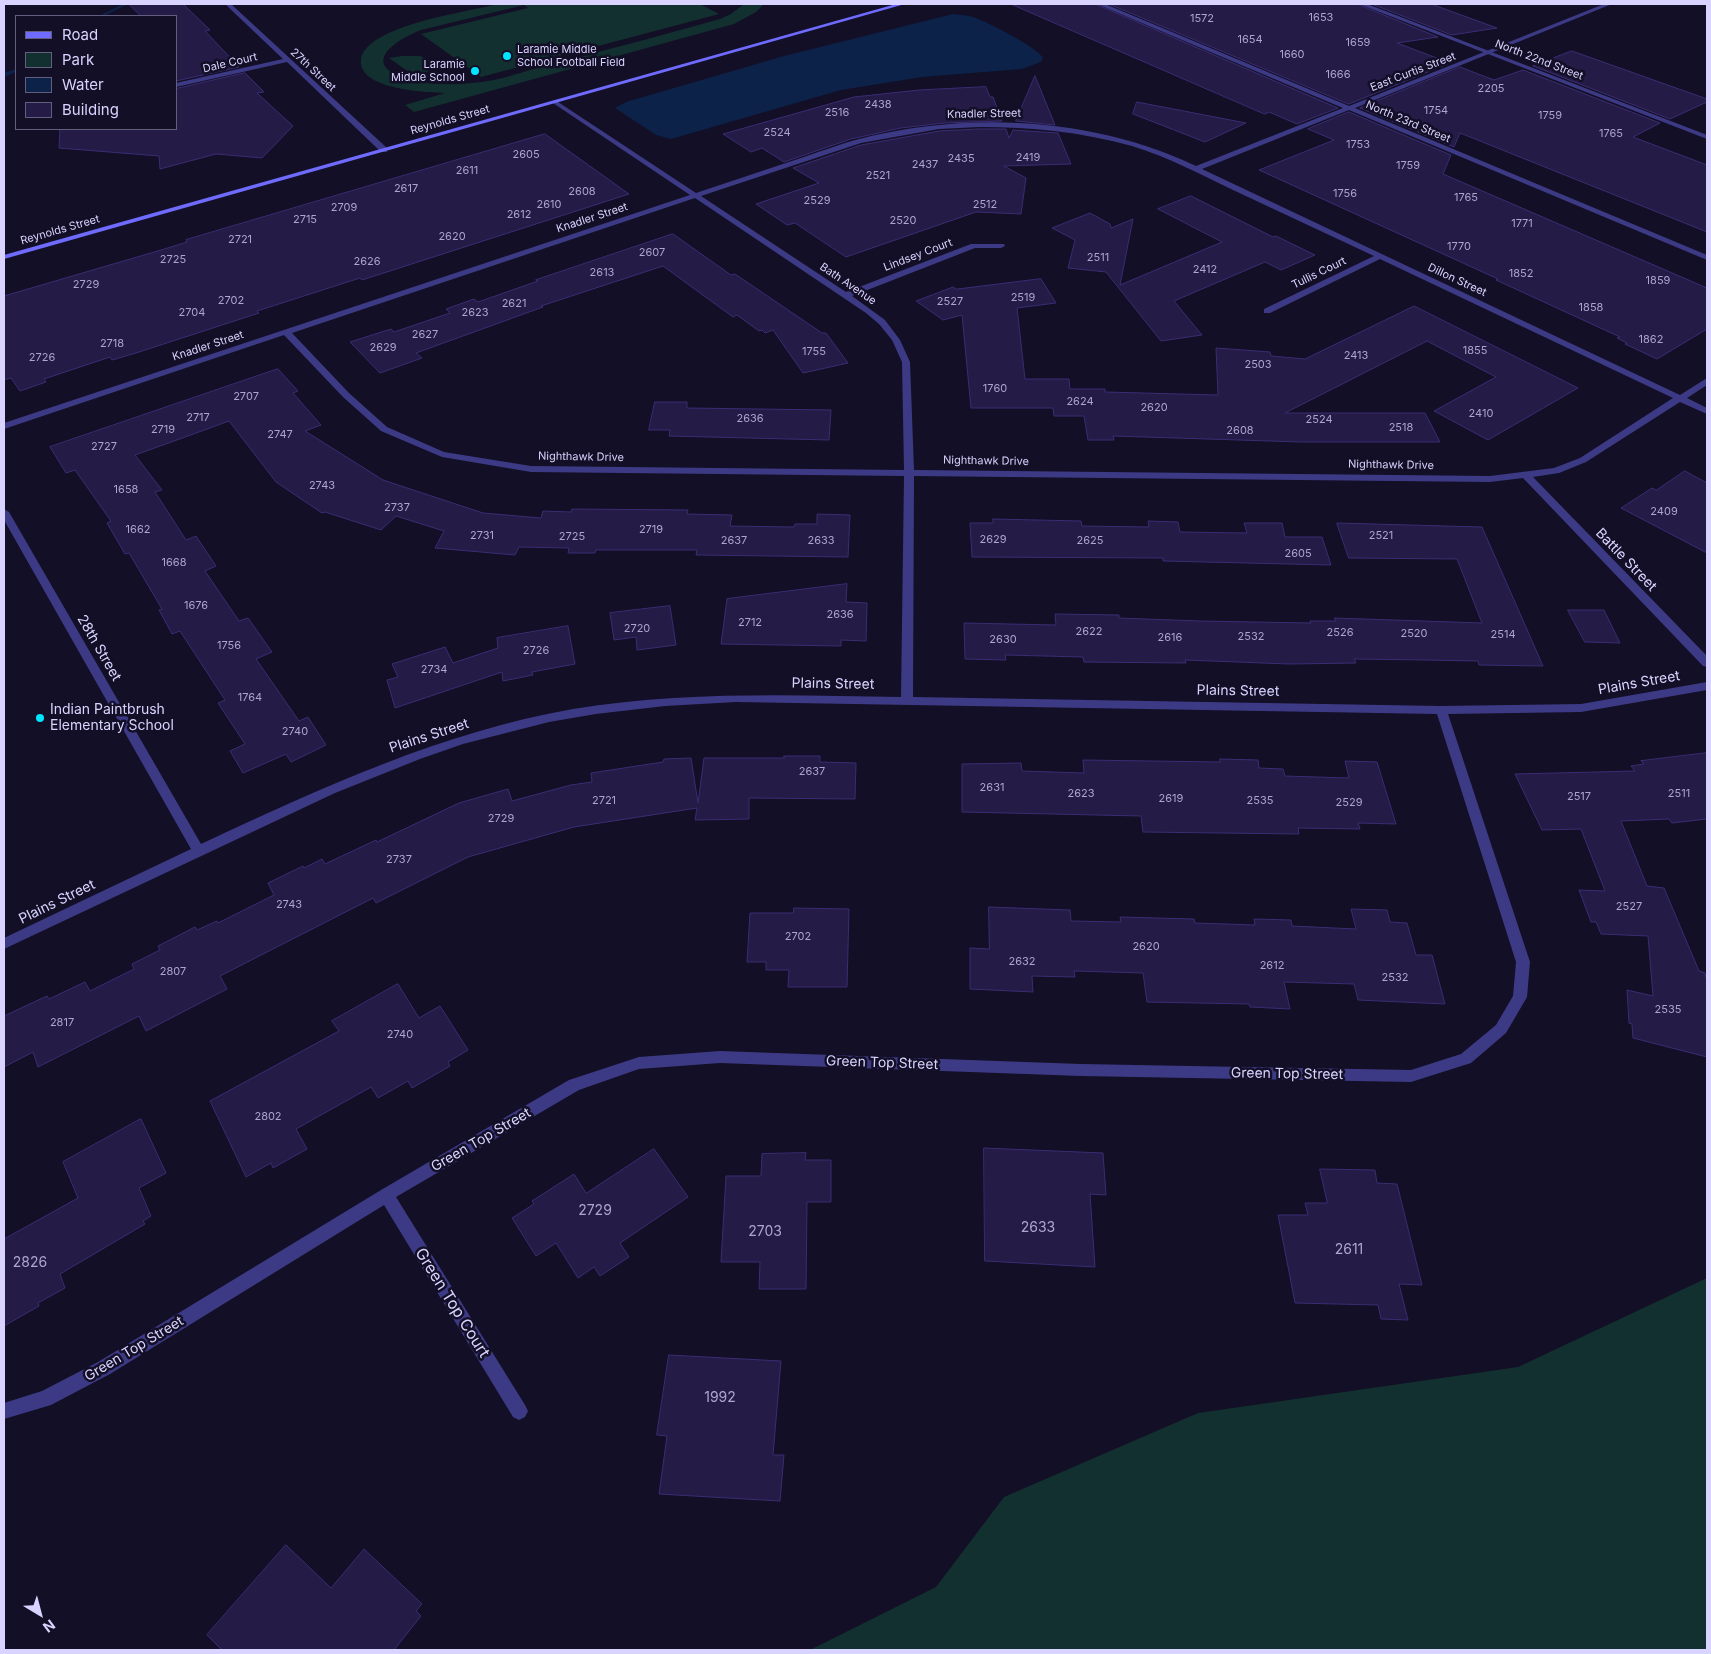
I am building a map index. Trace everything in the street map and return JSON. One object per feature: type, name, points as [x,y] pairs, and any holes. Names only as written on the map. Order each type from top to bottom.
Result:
[{"type":"main road","name":"Reynolds Street","points":[[4,257],[902,4]]},
{"type":"street","name":"27th Street","points":[[228,4],[384,150]]},
{"type":"street","name":"North 23rd Street","points":[[1100,4],[1347,109],[1707,258]]},
{"type":"street","name":"North 22nd Street","points":[[1362,4],[1707,136]]},
{"type":"street","name":"East Curtis Street","points":[[1196,168],[1490,53],[1609,4]]},
{"type":"street","name":"Dale Court","points":[[178,85],[288,60]]},
{"type":"street","name":"Bath Avenue","points":[[555,102],[846,296],[882,322],[896,340],[906,362],[909,472],[907,701]]},
{"type":"street","name":"Knadler Street","points":[[4,426],[859,141],[901,131],[994,123],[1037,125],[1076,131],[1142,146],[1196,168]]},
{"type":"street","name":"Dillon Street","points":[[1196,168],[1707,411]]},
{"type":"street","name":"Lindsey Court","points":[[846,296],[974,246],[1001,246]]},
{"type":"street","name":"Tullis Court","points":[[1267,311],[1381,256]]},
{"type":"street","name":"Nighthawk Drive","points":[[286,332],[346,395],[384,429],[442,454],[531,469],[1490,479],[1556,471],[1583,460],[1707,381]]},
{"type":"street","name":"Battle Street","points":[[1526,475],[1707,663]]},
{"type":"street","name":"28th Street","points":[[4,512],[199,850]]},
{"type":"street","name":"Plains Street","points":[[4,944],[302,801],[396,762],[478,736],[549,718],[644,703],[736,698],[1441,710],[1582,708],[1707,686]]},
{"type":"street","name":"Green Top Street","points":[[4,1411],[45,1399],[104,1368],[386,1195],[574,1085],[638,1063],[720,1057],[1071,1070],[1411,1076],[1466,1059],[1501,1029],[1520,997],[1523,962],[1441,710]]},
{"type":"street","name":"Green Top Court","points":[[386,1195],[519,1411]]},
{"type":"green space","name":"Laramie Middle School Football Field","points":[[498,4],[700,4],[719,14],[481,77],[421,34],[528,8],[524,5],[421,30],[389,49],[384,56],[384,63],[388,70],[398,76],[414,81],[435,84],[464,84],[488,81],[720,19],[731,14],[744,4],[764,4],[756,12],[734,24],[414,112],[405,105],[445,93],[423,92],[394,87],[370,77],[363,69],[362,54],[373,42],[387,34],[430,19]]},
{"type":"green space","points":[[420,56],[433,62],[433,67],[426,73],[416,77],[389,58]]},
{"type":"green space","points":[[1707,1278],[1707,1650],[810,1650],[936,1587],[1004,1497],[1198,1413],[1518,1367]]},
{"type":"water","points":[[953,14],[973,17],[1011,35],[1039,53],[1043,58],[1041,62],[1022,69],[922,77],[841,90],[671,139],[656,135],[615,108],[626,102],[784,56]]},
{"type":"building","points":[[129,4],[183,4],[210,30],[205,31],[239,67],[178,81],[178,15],[140,15]]},
{"type":"building","points":[[1011,4],[1095,4],[1338,108],[1297,124],[1269,112],[1265,114]]},
{"type":"building","points":[[1109,4],[1357,4],[1438,37],[1397,43],[1450,63],[1349,104]]},
{"type":"building","points":[[1372,4],[1431,4],[1497,28],[1452,35]]},
{"type":"building","points":[[1572,51],[1707,99],[1707,102],[1670,119],[1533,66]]},
{"type":"building","points":[[1460,67],[1494,80],[1523,70],[1660,123],[1633,137],[1707,165],[1707,232],[1460,133],[1454,147],[1360,108]]},
{"type":"building","points":[[245,73],[264,92],[257,93],[293,126],[262,158],[216,154],[160,169],[159,156],[59,148],[60,130],[178,130],[178,89]]},
{"type":"building","points":[[1035,76],[1055,125],[1016,121]]},
{"type":"building","points":[[986,87],[990,97],[993,97],[1002,121],[944,123],[901,128],[851,139],[784,162],[762,148],[751,152],[723,134],[854,97],[919,90]]},
{"type":"building","points":[[1137,102],[1246,123],[1205,142],[1133,114]]},
{"type":"building","points":[[1349,112],[1451,155],[1443,174],[1707,288],[1707,329],[1657,359],[1625,344],[1627,343],[1617,338],[1620,337],[1496,280],[1498,279],[1259,170],[1334,140],[1308,129]]},
{"type":"building","points":[[1006,129],[1009,138],[1013,130],[1058,133],[1071,164],[1004,166],[1026,178],[1021,214],[976,212],[846,257],[795,223],[787,225],[756,204],[819,183],[793,168],[861,145],[939,131]]},
{"type":"building","points":[[545,134],[629,194],[362,280],[360,278],[257,311],[259,313],[136,353],[112,360],[110,357],[44,379],[46,382],[20,391],[11,378],[4,380],[4,296]]},
{"type":"building","points":[[1191,196],[1273,237],[1276,236],[1315,255],[1281,270],[1265,262],[1174,301],[1202,335],[1161,341],[1106,272],[1068,268],[1075,240],[1052,228],[1090,213],[1110,224],[1111,228],[1133,219],[1120,285],[1222,242],[1158,209]]},
{"type":"building","points":[[673,234],[731,275],[735,274],[822,333],[826,333],[848,363],[803,373],[773,330],[765,333],[762,330],[759,331],[737,315],[733,317],[663,266],[541,306],[543,307],[416,353],[422,358],[380,373],[350,342],[391,329],[394,332],[450,313],[446,309],[474,299],[478,302],[538,281],[536,280]]},
{"type":"building","points":[[1041,279],[1056,303],[1017,308],[1025,379],[1069,379],[1070,389],[1105,389],[1105,392],[1218,395],[1216,348],[1270,352],[1271,356],[1305,359],[1414,306],[1578,388],[1488,440],[1434,411],[1496,377],[1427,341],[1285,413],[1425,413],[1440,442],[1301,442],[1113,436],[1114,440],[1088,440],[1084,416],[1054,416],[1053,408],[971,408],[962,315],[943,320],[916,301],[953,287],[956,289]]},
{"type":"building","points":[[278,369],[298,391],[293,393],[321,425],[305,431],[383,480],[483,513],[541,518],[543,511],[571,512],[572,509],[688,510],[687,514],[732,515],[730,526],[794,527],[795,524],[817,524],[817,514],[850,515],[848,557],[696,555],[697,550],[596,550],[595,553],[568,553],[569,548],[519,547],[515,555],[435,548],[444,531],[396,516],[381,530],[325,512],[322,513],[276,482],[229,421],[135,455],[162,490],[155,492],[186,540],[196,536],[216,566],[205,571],[239,621],[248,618],[272,652],[256,659],[299,721],[308,717],[326,745],[291,762],[286,754],[243,773],[230,751],[245,744],[218,703],[225,700],[180,631],[172,634],[159,610],[162,609],[129,553],[125,554],[107,523],[111,521],[75,470],[66,473],[50,447]]},
{"type":"building","points":[[655,402],[687,402],[687,408],[831,410],[829,440],[669,436],[670,430],[649,430]]},
{"type":"building","points":[[1685,471],[1707,483],[1707,553],[1621,508],[1652,488],[1656,490]]},
{"type":"building","points":[[993,519],[1081,521],[1082,526],[1149,527],[1148,521],[1178,522],[1180,532],[1247,533],[1244,523],[1282,523],[1285,537],[1322,537],[1331,565],[1163,561],[1163,558],[972,557],[970,523],[993,523]]},
{"type":"building","points":[[1337,523],[1482,527],[1543,666],[1479,665],[1478,661],[1354,659],[1356,663],[1289,664],[1185,660],[1186,663],[1084,662],[1083,657],[1005,655],[1006,660],[965,659],[964,623],[1056,625],[1055,614],[1119,615],[1119,618],[1200,621],[1311,623],[1310,621],[1336,621],[1334,618],[1482,623],[1457,559],[1349,558]]},
{"type":"building","points":[[847,584],[846,602],[867,603],[866,641],[841,640],[841,646],[721,644],[727,599]]},
{"type":"building","points":[[670,606],[676,645],[637,650],[636,637],[614,640],[610,613]]},
{"type":"building","points":[[1568,610],[1604,610],[1620,643],[1585,642]]},
{"type":"building","points":[[568,626],[575,664],[532,672],[533,675],[503,681],[502,672],[395,708],[387,680],[398,677],[392,664],[445,647],[453,663],[498,648],[497,638]]},
{"type":"building","points":[[1707,753],[1707,819],[1672,823],[1669,819],[1621,821],[1647,886],[1664,888],[1699,971],[1705,973],[1707,982],[1707,1057],[1633,1038],[1632,1024],[1629,1023],[1627,990],[1653,996],[1648,936],[1601,934],[1596,922],[1591,922],[1579,890],[1605,891],[1581,829],[1542,830],[1515,774],[1635,771],[1631,766],[1644,764],[1641,761]]},
{"type":"building","points":[[784,756],[820,756],[820,762],[856,763],[855,799],[749,798],[749,819],[695,820],[697,808],[574,827],[468,857],[376,903],[373,898],[220,976],[227,989],[146,1031],[139,1016],[38,1067],[33,1052],[4,1067],[4,1016],[47,996],[49,999],[85,982],[90,991],[134,969],[132,964],[160,950],[158,946],[195,927],[197,930],[217,921],[218,923],[274,895],[268,883],[322,859],[325,864],[376,840],[377,842],[459,803],[508,789],[512,801],[571,785],[592,782],[591,773],[663,762],[664,759],[691,758],[698,803],[704,758],[784,758]]},
{"type":"building","points":[[1220,759],[1258,760],[1259,768],[1283,769],[1285,776],[1349,778],[1345,761],[1377,762],[1396,824],[1358,823],[1360,829],[1298,828],[1299,834],[1143,832],[1141,816],[962,812],[962,764],[1021,763],[1022,771],[1084,773],[1083,760],[1220,762]]},
{"type":"building","points":[[989,907],[1070,910],[1071,921],[1121,922],[1120,917],[1194,919],[1195,923],[1255,925],[1254,919],[1291,920],[1292,926],[1356,929],[1351,909],[1387,910],[1390,922],[1407,923],[1416,955],[1432,955],[1445,1004],[1358,1000],[1354,984],[1284,982],[1290,1009],[1250,1007],[1249,1004],[1147,1002],[1143,973],[1074,971],[1075,977],[1032,976],[1033,992],[970,989],[970,948],[989,949]]},
{"type":"building","points":[[794,908],[849,909],[847,987],[788,987],[789,970],[766,970],[766,962],[747,962],[750,913],[793,913]]},
{"type":"building","points":[[398,984],[419,1018],[440,1006],[468,1050],[448,1062],[450,1066],[412,1088],[408,1081],[378,1098],[371,1087],[296,1129],[307,1149],[273,1168],[271,1163],[246,1177],[210,1101],[339,1031],[332,1021]]},
{"type":"building","points":[[141,1119],[166,1173],[139,1188],[151,1216],[143,1221],[145,1224],[60,1274],[65,1288],[38,1303],[39,1306],[4,1326],[4,1239],[78,1198],[63,1162]]},
{"type":"building","points":[[984,1148],[1103,1153],[1106,1195],[1090,1194],[1095,1267],[985,1261]]},
{"type":"building","points":[[654,1149],[688,1197],[620,1243],[629,1257],[600,1276],[594,1267],[578,1278],[556,1243],[536,1256],[512,1218],[534,1204],[532,1201],[574,1174],[586,1193]]},
{"type":"building","points":[[806,1153],[805,1160],[831,1160],[831,1202],[807,1202],[806,1289],[759,1289],[760,1262],[721,1262],[726,1176],[761,1176],[762,1154]]},
{"type":"building","points":[[1320,1169],[1375,1170],[1377,1183],[1397,1184],[1422,1285],[1399,1284],[1408,1320],[1381,1319],[1378,1305],[1295,1303],[1278,1215],[1308,1215],[1305,1203],[1327,1203]]},
{"type":"building","points":[[669,1355],[781,1361],[773,1455],[784,1455],[780,1501],[659,1494],[667,1436],[657,1435]]},
{"type":"building","points":[[286,1545],[331,1588],[364,1549],[422,1604],[416,1611],[421,1616],[394,1650],[222,1650],[207,1635]]},
{"type":"waterway","points":[[103,15],[126,4]]},
{"type":"waterway","points":[[4,75],[15,70]]},
{"type":"place","name":"Laramie Middle School Football Field","points":[[507,56]]},
{"type":"place","name":"Laramie Middle School","points":[[475,71]]},
{"type":"place","name":"Indian Paintbrush Elementary School","points":[[40,718]]}]
